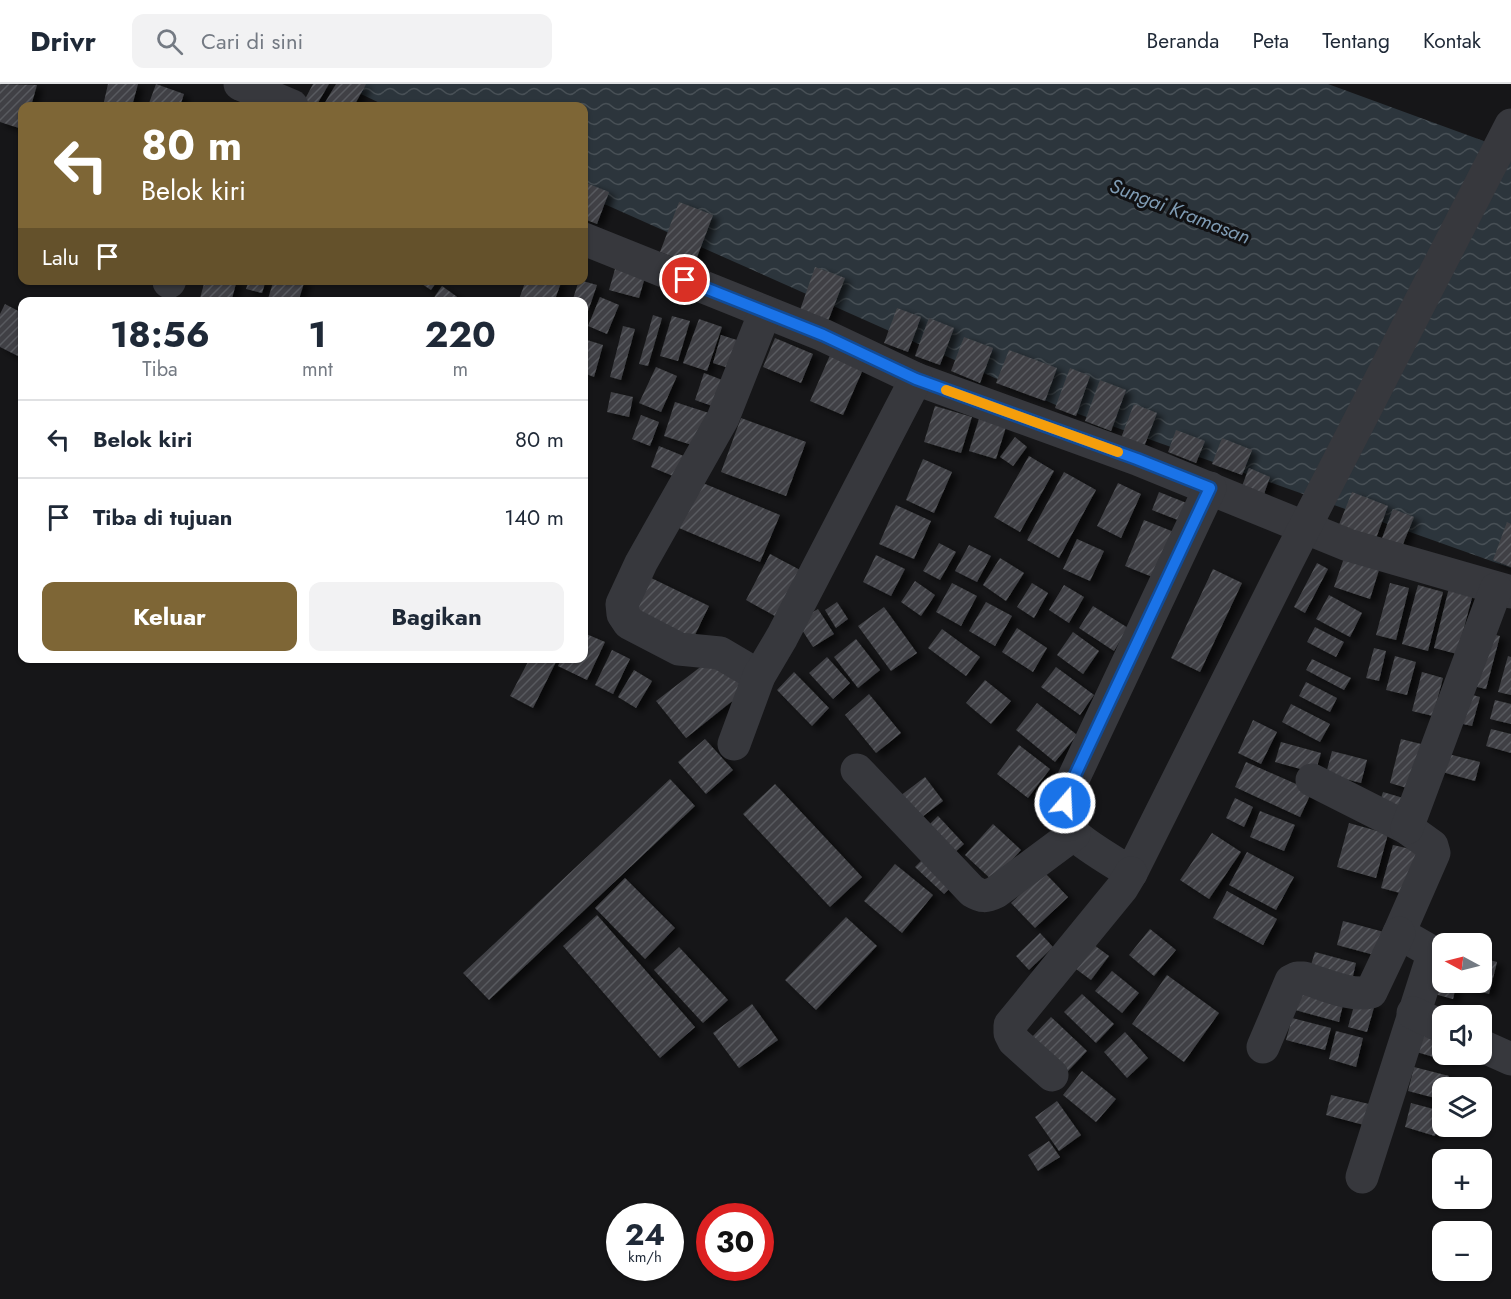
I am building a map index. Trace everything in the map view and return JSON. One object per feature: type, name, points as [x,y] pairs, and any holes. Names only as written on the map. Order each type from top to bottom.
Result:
[{"type":"street","points":[[240,84],[275,102]]},
{"type":"street","points":[[1052,1075],[1014,1041],[1010,1033],[1010,1025],[1122,888],[1131,873],[1511,125]]},
{"type":"street","points":[[588,241],[823,335],[916,379],[1137,459],[1348,545],[1504,591],[1407,828]]},
{"type":"street","points":[[759,676],[720,653],[679,650],[629,623],[623,614],[622,604],[641,563],[723,418],[765,312]]},
{"type":"street","points":[[734,744],[759,676],[783,638],[916,379]]},
{"type":"street","points":[[1131,873],[1074,834],[1065,803],[1068,790],[1210,488]]},
{"type":"street","points":[[857,770],[972,891],[981,896],[988,896],[996,892],[1074,834]]},
{"type":"street","points":[[1263,1047],[1291,981],[1304,978],[1363,994],[1371,992],[1433,861],[1432,846],[1407,828],[1312,780]]},
{"type":"street","points":[[1370,1150],[1432,952],[1399,933]]},
{"type":"street","points":[[1413,1013],[1432,1022]]},
{"type":"street","points":[[1492,1050],[1511,1059]]},
{"type":"water","name":"Sungai Kramasan","points":[[340,84],[1328,84],[1511,151],[1511,568],[1067,410],[588,197],[588,102],[378,102]]},
{"type":"building","points":[[0,84],[37,85],[32,102],[18,102],[18,128],[0,122]]},
{"type":"building","points":[[108,84],[138,84],[133,102],[104,102]]},
{"type":"building","points":[[156,84],[184,94],[181,102],[149,102]]},
{"type":"building","points":[[313,84],[329,84],[318,102],[304,101]]},
{"type":"building","points":[[336,84],[366,84],[356,102],[325,102]]},
{"type":"building","points":[[588,184],[609,192],[597,224],[588,221]]},
{"type":"building","points":[[679,202],[713,215],[694,265],[660,252]]},
{"type":"building","points":[[815,267],[845,278],[828,321],[800,310]]},
{"type":"building","points":[[615,269],[645,277],[639,298],[609,290]]},
{"type":"building","points":[[588,282],[597,285],[588,311],[588,297],[574,297],[577,285],[588,285]]},
{"type":"building","points":[[204,285],[236,285],[232,297],[200,297]]},
{"type":"building","points":[[247,285],[264,285],[262,293],[246,289]]},
{"type":"building","points":[[272,285],[303,285],[300,297],[269,297]]},
{"type":"building","points":[[424,285],[434,285],[431,290]]},
{"type":"building","points":[[524,285],[560,285],[556,297],[520,297]]},
{"type":"building","points":[[442,286],[457,297],[434,297]]},
{"type":"building","points":[[600,297],[619,305],[607,334],[588,326]]},
{"type":"building","points":[[5,304],[18,311],[18,356],[0,347],[0,314]]},
{"type":"building","points":[[897,308],[921,317],[908,352],[884,343]]},
{"type":"building","points":[[653,315],[662,318],[648,366],[639,364]]},
{"type":"building","points":[[672,316],[690,321],[678,361],[660,356]]},
{"type":"building","points":[[929,318],[954,328],[940,365],[915,356]]},
{"type":"building","points":[[699,319],[722,327],[707,371],[683,363]]},
{"type":"building","points":[[623,326],[635,329],[621,380],[610,377]]},
{"type":"building","points":[[721,335],[746,343],[738,371],[713,363]]},
{"type":"building","points":[[964,337],[993,348],[980,383],[951,371]]},
{"type":"building","points":[[775,338],[813,354],[801,383],[763,367]]},
{"type":"building","points":[[588,340],[603,345],[594,377],[588,375]]},
{"type":"building","points":[[1009,350],[1057,368],[1045,401],[996,383]]},
{"type":"building","points":[[831,353],[864,367],[843,415],[810,401]]},
{"type":"building","points":[[656,367],[677,376],[661,412],[639,403]]},
{"type":"building","points":[[1070,368],[1090,376],[1076,416],[1055,408]]},
{"type":"building","points":[[704,373],[730,383],[721,409],[695,400]]},
{"type":"building","points":[[1100,380],[1126,390],[1111,431],[1085,421]]},
{"type":"building","points":[[611,392],[633,397],[629,417],[607,412]]},
{"type":"building","points":[[675,402],[715,415],[704,449],[664,436]]},
{"type":"building","points":[[1134,404],[1157,413],[1142,452],[1119,443]]},
{"type":"building","points":[[935,406],[972,417],[961,453],[924,442]]},
{"type":"building","points":[[641,415],[659,422],[650,446],[632,439]]},
{"type":"building","points":[[741,418],[806,442],[786,496],[721,472]]},
{"type":"building","points":[[979,419],[1006,427],[996,459],[969,451]]},
{"type":"building","points":[[1176,430],[1205,441],[1196,463],[1168,452]]},
{"type":"building","points":[[1015,437],[1027,447],[1013,466],[1000,457]]},
{"type":"building","points":[[1222,438],[1252,450],[1242,475],[1212,464]]},
{"type":"building","points":[[659,446],[691,459],[683,480],[651,467]]},
{"type":"building","points":[[1029,456],[1054,471],[1020,532],[994,517]]},
{"type":"building","points":[[923,459],[952,472],[934,513],[906,500]]},
{"type":"building","points":[[1249,468],[1270,477],[1264,494],[1242,486]]},
{"type":"building","points":[[1064,472],[1096,490],[1059,558],[1027,540]]},
{"type":"building","points":[[698,481],[780,515],[760,562],[679,528]]},
{"type":"building","points":[[1118,483],[1141,494],[1121,538],[1097,526]]},
{"type":"building","points":[[1159,492],[1189,504],[1183,522],[1152,510]]},
{"type":"building","points":[[1352,492],[1388,506],[1375,541],[1338,527]]},
{"type":"building","points":[[896,505],[931,521],[914,559],[879,544]]},
{"type":"building","points":[[1393,509],[1414,517],[1401,549],[1381,541]]},
{"type":"building","points":[[1144,520],[1179,534],[1160,580],[1125,566]]},
{"type":"building","points":[[1507,522],[1511,524],[1511,567],[1493,560]]},
{"type":"building","points":[[1077,539],[1104,551],[1090,581],[1063,569]]},
{"type":"building","points":[[939,543],[956,552],[940,580],[923,571]]},
{"type":"building","points":[[969,545],[991,556],[977,582],[955,571]]},
{"type":"building","points":[[770,554],[800,570],[775,616],[746,600]]},
{"type":"building","points":[[876,555],[905,569],[891,596],[863,582]]},
{"type":"building","points":[[1000,558],[1024,573],[1006,601],[983,585]]},
{"type":"building","points":[[1344,558],[1379,570],[1370,599],[1334,587]]},
{"type":"building","points":[[1317,563],[1328,569],[1305,613],[1294,607]]},
{"type":"building","points":[[1213,569],[1242,583],[1200,672],[1171,658]]},
{"type":"building","points":[[645,575],[709,606],[691,643],[627,613]]},
{"type":"building","points":[[915,581],[935,595],[921,616],[901,602]]},
{"type":"building","points":[[952,583],[977,596],[961,626],[936,612]]},
{"type":"building","points":[[1032,583],[1048,593],[1034,618],[1017,607]]},
{"type":"building","points":[[1390,583],[1409,588],[1396,640],[1376,635]]},
{"type":"building","points":[[1064,585],[1084,597],[1069,623],[1049,610]]},
{"type":"building","points":[[1418,585],[1443,592],[1428,651],[1402,644]]},
{"type":"building","points":[[1449,588],[1473,594],[1457,654],[1434,648]]},
{"type":"building","points":[[1329,595],[1362,613],[1350,637],[1316,619]]},
{"type":"building","points":[[837,602],[848,619],[836,628],[825,610]]},
{"type":"building","points":[[986,602],[1012,616],[995,646],[969,631]]},
{"type":"building","points":[[1093,606],[1128,628],[1114,651],[1079,628]]},
{"type":"building","points":[[884,607],[917,653],[891,671],[858,626]]},
{"type":"building","points":[[818,609],[834,634],[813,647],[797,622]]},
{"type":"building","points":[[1315,627],[1344,642],[1336,657],[1307,642]]},
{"type":"building","points":[[1017,628],[1047,648],[1033,672],[1002,652]]},
{"type":"building","points":[[942,629],[980,657],[966,676],[928,648]]},
{"type":"building","points":[[1073,632],[1099,651],[1083,674],[1057,655]]},
{"type":"building","points":[[1482,632],[1500,636],[1486,689],[1468,685]]},
{"type":"building","points":[[588,635],[605,642],[587,680],[558,666],[560,663],[588,663]]},
{"type":"building","points":[[856,639],[880,670],[858,688],[834,657]]},
{"type":"building","points":[[1374,648],[1386,651],[1379,681],[1366,678]]},
{"type":"building","points":[[612,650],[630,659],[613,694],[595,685]]},
{"type":"building","points":[[716,655],[746,690],[686,738],[656,701]]},
{"type":"building","points":[[1395,656],[1416,662],[1407,695],[1386,690]]},
{"type":"building","points":[[1508,656],[1511,657],[1511,695],[1498,692]]},
{"type":"building","points":[[827,657],[850,683],[833,699],[809,673]]},
{"type":"building","points":[[1312,659],[1351,678],[1344,690],[1306,670]]},
{"type":"building","points":[[527,663],[556,663],[533,708],[510,696]]},
{"type":"building","points":[[1056,667],[1094,695],[1080,715],[1041,687]]},
{"type":"building","points":[[634,670],[652,681],[636,708],[618,697]]},
{"type":"building","points":[[794,672],[829,708],[812,726],[777,690]]},
{"type":"building","points":[[1422,672],[1443,678],[1433,716],[1412,711]]},
{"type":"building","points":[[985,680],[1011,701],[991,724],[966,703]]},
{"type":"building","points":[[1306,682],[1337,698],[1330,712],[1299,696]]},
{"type":"building","points":[[1462,692],[1480,697],[1472,726],[1454,722]]},
{"type":"building","points":[[869,694],[901,733],[876,753],[845,715]]},
{"type":"building","points":[[1495,700],[1511,704],[1511,724],[1490,719]]},
{"type":"building","points":[[1037,703],[1077,735],[1055,762],[1016,730]]},
{"type":"building","points":[[1291,704],[1330,724],[1320,742],[1282,722]]},
{"type":"building","points":[[1253,720],[1277,732],[1261,764],[1238,753]]},
{"type":"building","points":[[1491,729],[1511,734],[1511,753],[1486,746]]},
{"type":"building","points":[[705,739],[733,770],[706,794],[678,762]]},
{"type":"building","points":[[1401,739],[1429,746],[1417,791],[1390,783]]},
{"type":"building","points":[[1281,742],[1321,753],[1315,773],[1275,762]]},
{"type":"building","points":[[1019,745],[1050,769],[1028,798],[997,774]]},
{"type":"building","points":[[1332,751],[1367,760],[1361,783],[1326,774]]},
{"type":"building","points":[[1440,752],[1480,762],[1475,781],[1435,770]]},
{"type":"building","points":[[1246,762],[1312,791],[1300,817],[1235,787]]},
{"type":"building","points":[[925,777],[943,801],[918,820],[900,796]]},
{"type":"building","points":[[670,779],[695,806],[489,1000],[463,973]]},
{"type":"building","points":[[775,784],[862,877],[830,907],[743,814]]},
{"type":"building","points":[[1383,792],[1410,800],[1407,812],[1379,805]]},
{"type":"building","points":[[1235,798],[1253,807],[1244,827],[1226,818]]},
{"type":"building","points":[[1260,811],[1295,825],[1284,851],[1250,837]]},
{"type":"building","points":[[938,816],[964,844],[952,855],[926,828]]},
{"type":"building","points":[[1349,823],[1388,834],[1376,878],[1337,867]]},
{"type":"building","points":[[993,824],[1021,850],[993,881],[965,855]]},
{"type":"building","points":[[1212,833],[1241,852],[1209,899],[1180,880]]},
{"type":"building","points":[[1393,845],[1419,851],[1408,895],[1381,888]]},
{"type":"building","points":[[1247,852],[1294,877],[1276,910],[1229,885]]},
{"type":"building","points":[[925,857],[954,884],[944,894],[915,867]]},
{"type":"building","points":[[895,864],[933,895],[902,933],[864,901]]},
{"type":"building","points":[[1044,872],[1068,897],[1035,928],[1011,903]]},
{"type":"building","points":[[625,878],[675,928],[645,959],[595,908]]},
{"type":"building","points":[[1227,891],[1277,919],[1263,945],[1213,918]]},
{"type":"building","points":[[597,915],[695,1027],[660,1058],[563,946]]},
{"type":"building","points":[[846,917],[877,946],[816,1010],[785,980]]},
{"type":"building","points":[[1343,921],[1384,932],[1378,956],[1337,945]]},
{"type":"building","points":[[1150,929],[1176,950],[1154,976],[1129,955]]},
{"type":"building","points":[[1040,933],[1053,947],[1029,970],[1016,956]]},
{"type":"building","points":[[1094,945],[1109,956],[1091,980],[1076,969]]},
{"type":"building","points":[[679,947],[728,1000],[703,1023],[654,970]]},
{"type":"building","points":[[1315,952],[1356,963],[1352,980],[1310,968]]},
{"type":"building","points":[[1492,961],[1497,962],[1492,982]]},
{"type":"building","points":[[1112,971],[1139,993],[1122,1013],[1095,991]]},
{"type":"building","points":[[1167,975],[1219,1013],[1184,1062],[1132,1024]]},
{"type":"building","points":[[1301,989],[1344,1000],[1339,1022],[1295,1010]]},
{"type":"building","points":[[1432,990],[1432,993],[1454,993],[1453,999],[1431,993]]},
{"type":"building","points":[[1082,994],[1114,1024],[1096,1043],[1064,1012]]},
{"type":"building","points":[[1356,999],[1375,1004],[1367,1032],[1348,1027]]},
{"type":"building","points":[[752,1004],[778,1040],[739,1068],[713,1033]]},
{"type":"building","points":[[1051,1017],[1087,1051],[1068,1071],[1032,1037]]},
{"type":"building","points":[[1292,1018],[1331,1028],[1325,1050],[1286,1040]]},
{"type":"building","points":[[1336,1031],[1363,1038],[1356,1067],[1329,1059]]},
{"type":"building","points":[[1125,1032],[1148,1058],[1127,1078],[1104,1052]]},
{"type":"building","points":[[1418,1032],[1432,1035],[1432,1056],[1413,1051]]},
{"type":"building","points":[[1414,1067],[1449,1076],[1432,1077],[1432,1097],[1408,1091]]},
{"type":"building","points":[[1082,1071],[1116,1099],[1096,1122],[1063,1095]]},
{"type":"building","points":[[1331,1095],[1369,1104],[1364,1125],[1326,1115]]},
{"type":"building","points":[[1057,1101],[1081,1135],[1059,1151],[1035,1117]]},
{"type":"building","points":[[1411,1103],[1432,1109],[1432,1135],[1405,1127]]},
{"type":"building","points":[[1049,1141],[1060,1157],[1038,1171],[1028,1155]]},
{"type":"slow traffic","points":[[946,390],[1118,452]]},
{"type":"route","points":[[685,280],[823,335],[916,379],[1137,459],[1210,488],[1068,790],[1065,803]]}]
